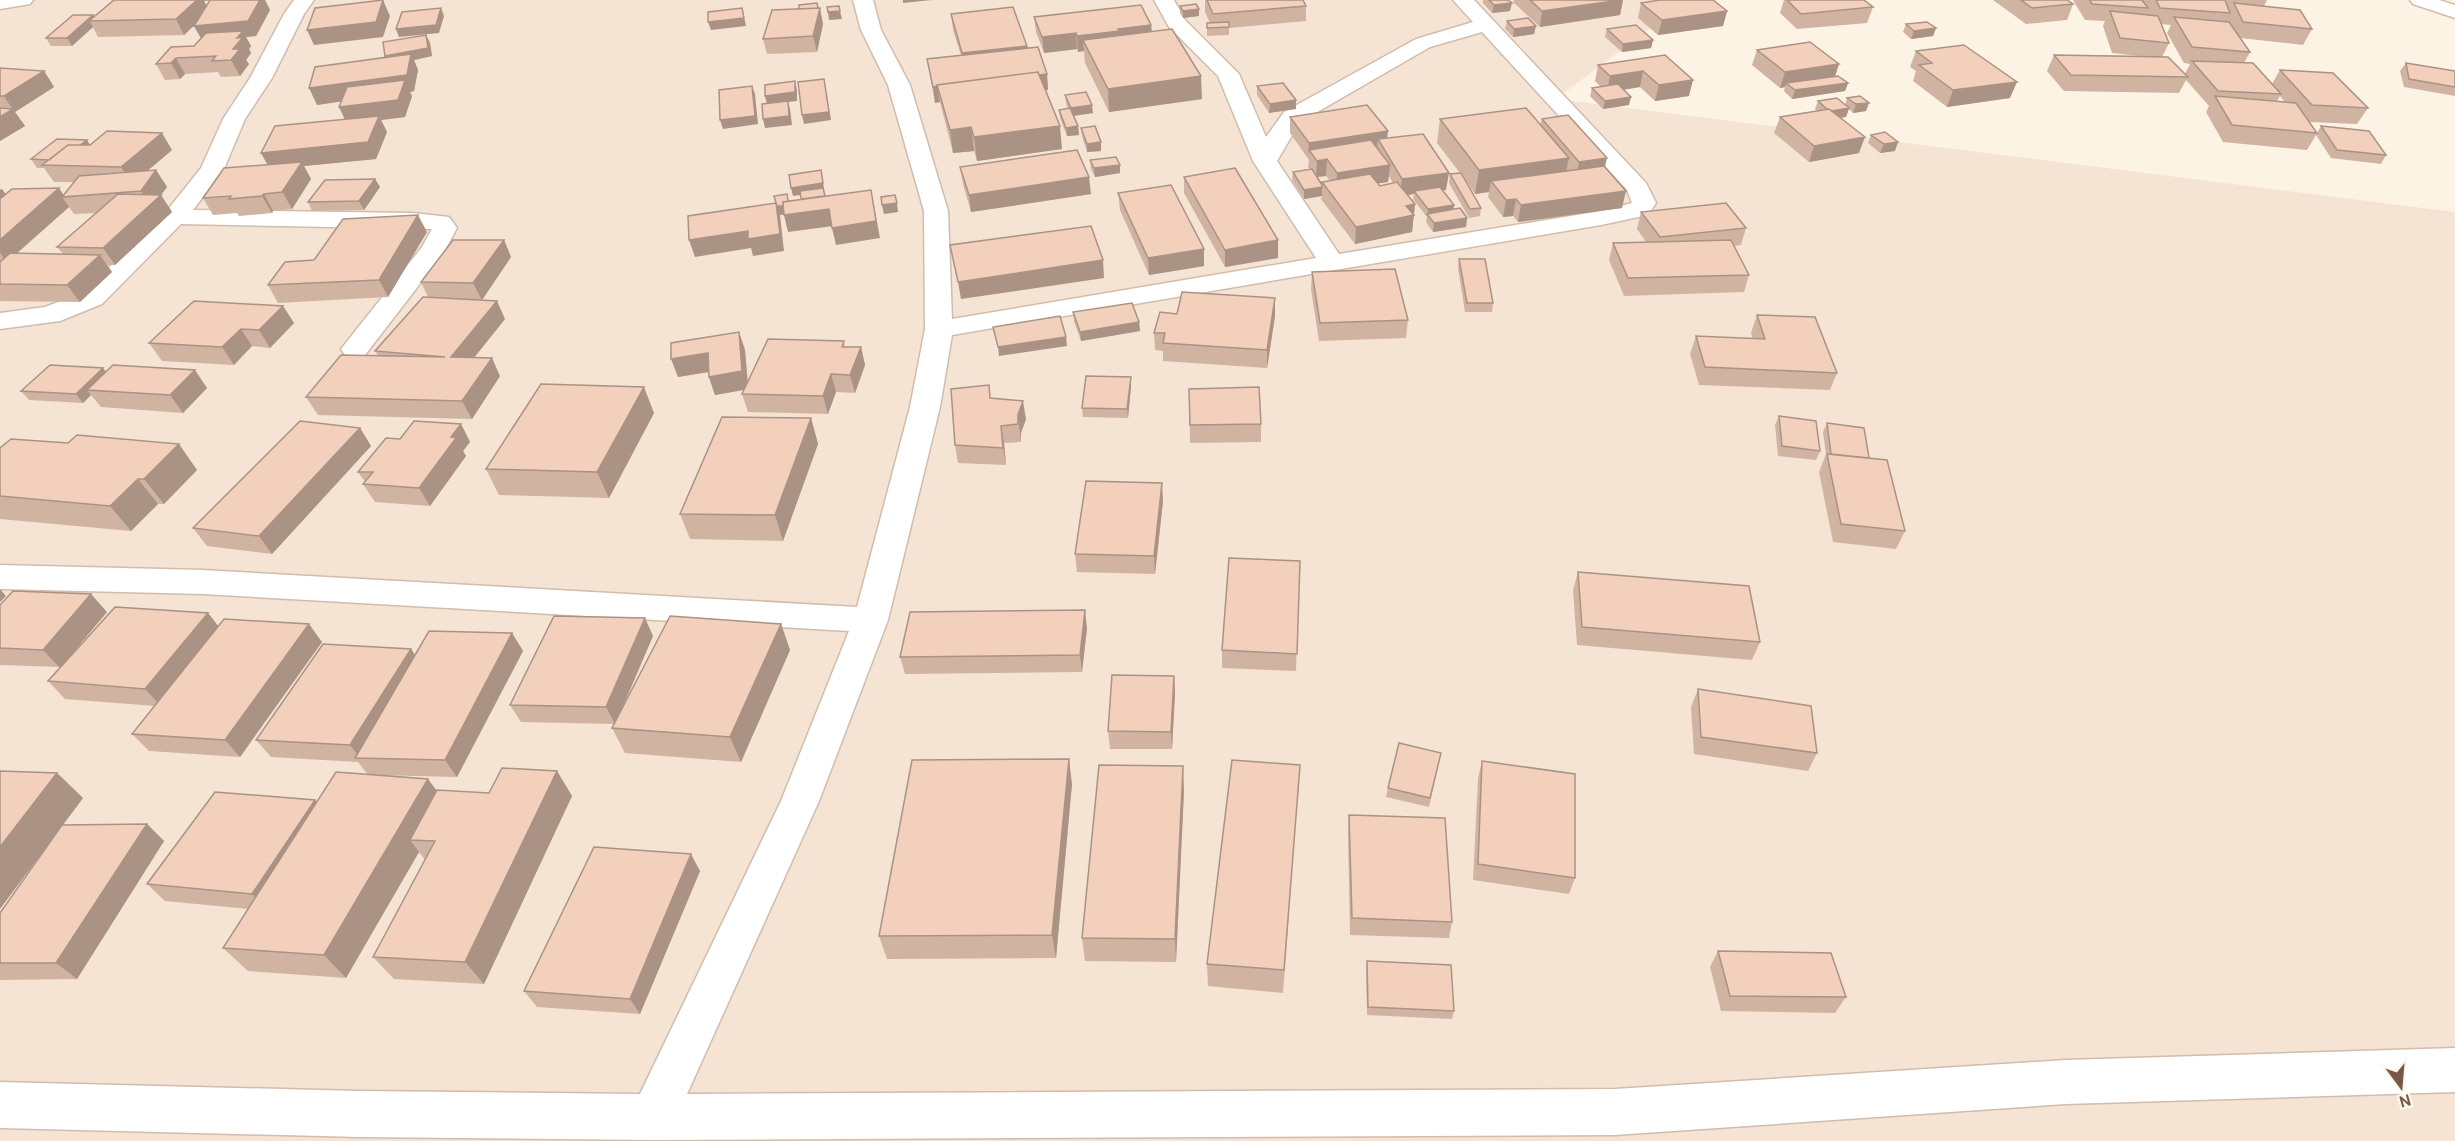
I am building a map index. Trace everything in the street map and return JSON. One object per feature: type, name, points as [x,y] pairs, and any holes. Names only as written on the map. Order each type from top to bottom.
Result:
[{"type":"street","points":[[0,3],[23,0]]},
{"type":"street","points":[[0,321],[50,315],[93,298],[175,217],[212,169],[234,119],[261,78],[294,14],[304,0]]},
{"type":"street","points":[[653,1117],[800,801],[871,620],[925,408],[939,329],[936,211],[899,86],[871,30],[863,0]]},
{"type":"street","points":[[1164,0],[1176,23],[1228,74],[1266,161],[1333,264]]},
{"type":"street","points":[[939,329],[1333,264],[1639,210],[1644,202],[1638,188],[1463,0]]},
{"type":"street","points":[[2420,0],[2455,12]]},
{"type":"street","points":[[1266,161],[1275,141],[1292,117],[1423,43],[1485,24]]},
{"type":"street","points":[[175,217],[440,222],[445,228],[434,249],[355,349]]},
{"type":"street","points":[[0,577],[203,582],[871,620]]},
{"type":"street","points":[[0,1105],[353,1128],[653,1117],[1615,1112],[2066,1082],[2455,1070]]},
{"type":"shaded area","points":[[0,0],[1688,0],[1556,99],[2455,212],[2455,1141],[0,1141]]},
{"type":"building","points":[[114,0],[197,0],[176,19],[89,21]]},
{"type":"building","points":[[210,0],[260,0],[248,21],[194,26]]},
{"type":"building","points":[[383,0],[376,22],[307,30],[315,8]]},
{"type":"building","points":[[1207,0],[1303,0],[1306,6],[1213,14]]},
{"type":"building","points":[[1489,0],[1508,0],[1512,3],[1494,5]]},
{"type":"building","points":[[1530,0],[1621,0],[1542,11]]},
{"type":"building","points":[[1660,0],[1713,0],[1727,11],[1662,20],[1641,3]]},
{"type":"building","points":[[1787,0],[1864,0],[1873,7],[1801,14]]},
{"type":"building","points":[[2021,0],[2067,0],[2073,4],[2032,8]]},
{"type":"building","points":[[2090,0],[2142,0],[2148,8],[2092,4]]},
{"type":"building","points":[[2156,0],[2225,0],[2230,13],[2160,8]]},
{"type":"building","points":[[817,3],[818,8],[799,9],[799,5]]},
{"type":"building","points":[[2234,3],[2300,10],[2312,29],[2243,22]]},
{"type":"building","points":[[1196,4],[1199,9],[1183,11],[1180,6]]},
{"type":"building","points":[[1141,5],[1151,25],[1077,36],[1076,33],[1042,37],[1034,17]]},
{"type":"building","points":[[839,6],[840,11],[828,12],[827,7]]},
{"type":"building","points":[[1013,7],[1027,46],[962,53],[951,14]]},
{"type":"building","points":[[441,8],[436,25],[396,29],[402,12]]},
{"type":"building","points":[[742,8],[744,18],[708,22],[708,12]]},
{"type":"building","points":[[820,8],[813,36],[763,39],[772,10]]},
{"type":"building","points":[[2110,11],[2158,16],[2169,43],[2120,38]]},
{"type":"building","points":[[73,15],[93,15],[67,38],[46,38]]},
{"type":"building","points":[[2174,17],[2229,22],[2250,52],[2192,47]]},
{"type":"building","points":[[1528,18],[1536,26],[1514,29],[1507,21]]},
{"type":"building","points":[[1229,22],[1229,27],[1207,28],[1207,23]]},
{"type":"building","points":[[1927,22],[1936,28],[1914,31],[1906,24]]},
{"type":"building","points":[[1636,25],[1653,40],[1623,44],[1607,29]]},
{"type":"building","points":[[1172,29],[1201,76],[1108,89],[1083,40]]},
{"type":"building","points":[[243,31],[237,38],[243,37],[233,49],[240,49],[231,60],[212,61],[216,56],[176,58],[171,63],[156,64],[171,47],[194,46],[206,33]]},
{"type":"building","points":[[426,35],[428,48],[385,56],[383,42]]},
{"type":"building","points":[[1810,42],[1839,64],[1785,72],[1757,50]]},
{"type":"building","points":[[1964,45],[2017,82],[1953,90],[1919,65],[1932,63],[1916,51]]},
{"type":"building","points":[[1038,47],[1047,74],[1039,75],[1038,72],[933,87],[927,59]]},
{"type":"building","points":[[411,54],[407,75],[309,88],[315,67]]},
{"type":"building","points":[[1665,55],[1693,80],[1659,85],[1643,71],[1610,76],[1598,65]]},
{"type":"building","points":[[2054,55],[2168,57],[2188,77],[2071,75]]},
{"type":"building","points":[[2192,61],[2253,63],[2281,94],[2218,91]]},
{"type":"building","points":[[2406,63],[2455,71],[2455,87],[2409,79]]},
{"type":"building","points":[[0,68],[44,71],[4,96],[0,96]]},
{"type":"building","points":[[2280,70],[2333,73],[2368,108],[2312,105]]},
{"type":"building","points":[[1038,72],[1060,126],[974,137],[971,127],[950,130],[937,85]]},
{"type":"building","points":[[1838,76],[1848,83],[1795,90],[1786,83]]},
{"type":"building","points":[[824,79],[829,112],[802,115],[798,82]]},
{"type":"building","points":[[405,80],[398,100],[339,107],[347,87]]},
{"type":"building","points":[[795,81],[795,92],[765,96],[765,85]]},
{"type":"building","points":[[1283,83],[1296,100],[1270,104],[1257,86]]},
{"type":"building","points":[[1618,84],[1631,97],[1605,101],[1592,88]]},
{"type":"building","points":[[752,86],[755,116],[720,120],[719,90]]},
{"type":"building","points":[[1086,92],[1092,105],[1071,108],[1065,95]]},
{"type":"building","points":[[1860,96],[1869,103],[1856,104],[1847,98]]},
{"type":"building","points":[[2215,96],[2296,103],[2317,133],[2232,125]]},
{"type":"building","points":[[1837,98],[1849,108],[1832,111],[1818,101]]},
{"type":"building","points":[[788,101],[789,116],[763,119],[762,104]]},
{"type":"building","points":[[1367,105],[1388,131],[1309,143],[1290,117]]},
{"type":"building","points":[[0,108],[13,109],[0,117]]},
{"type":"building","points":[[1070,108],[1078,126],[1066,128],[1059,110]]},
{"type":"building","points":[[1526,108],[1569,158],[1479,170],[1440,119]]},
{"type":"building","points":[[1829,109],[1865,137],[1814,146],[1780,117]]},
{"type":"building","points":[[1568,115],[1607,158],[1579,162],[1542,119]]},
{"type":"building","points":[[379,116],[368,142],[261,153],[275,126]]},
{"type":"building","points":[[1095,126],[1101,142],[1087,144],[1081,128]]},
{"type":"building","points":[[2321,126],[2369,131],[2386,155],[2337,150]]},
{"type":"building","points":[[107,131],[162,133],[121,167],[42,165],[68,145],[90,145]]},
{"type":"building","points":[[1885,132],[1898,142],[1884,144],[1871,135]]},
{"type":"building","points":[[1423,134],[1449,173],[1402,179],[1378,139]]},
{"type":"building","points":[[57,139],[87,140],[80,145],[68,145],[49,160],[31,159]]},
{"type":"building","points":[[1371,140],[1390,165],[1337,173],[1327,159],[1317,161],[1309,150]]},
{"type":"building","points":[[1077,150],[1089,177],[969,195],[960,167]]},
{"type":"building","points":[[1116,157],[1120,165],[1094,168],[1090,160]]},
{"type":"building","points":[[302,162],[282,192],[229,199],[231,196],[203,198],[224,168]]},
{"type":"building","points":[[1604,166],[1626,191],[1521,205],[1516,199],[1506,200],[1491,181]]},
{"type":"building","points":[[1235,168],[1278,240],[1225,250],[1184,177]]},
{"type":"building","points":[[1312,169],[1322,187],[1304,190],[1293,172]]},
{"type":"building","points":[[156,170],[141,191],[62,197],[79,176]]},
{"type":"building","points":[[821,170],[823,183],[791,188],[789,175]]},
{"type":"building","points":[[1461,173],[1481,208],[1470,209],[1450,174]]},
{"type":"building","points":[[1370,174],[1380,186],[1397,182],[1415,204],[1406,206],[1414,215],[1356,227],[1322,182]]},
{"type":"building","points":[[375,179],[359,201],[308,202],[325,180]]},
{"type":"building","points":[[1171,185],[1204,249],[1148,258],[1118,193]]},
{"type":"building","points":[[1440,187],[1454,205],[1428,209],[1414,191]]},
{"type":"building","points":[[59,188],[0,240],[0,199],[12,189]]},
{"type":"building","points":[[823,188],[825,196],[801,199],[800,191]]},
{"type":"building","points":[[871,190],[876,221],[832,228],[829,209],[784,215],[783,202]]},
{"type":"building","points":[[118,194],[161,195],[103,248],[57,247]]},
{"type":"building","points":[[787,194],[788,201],[783,202],[783,206],[777,206],[774,196]]},
{"type":"building","points":[[895,195],[897,203],[882,205],[881,197]]},
{"type":"building","points":[[776,203],[780,234],[748,239],[748,231],[689,240],[688,216]]},
{"type":"building","points":[[1726,203],[1746,228],[1660,237],[1641,212]]},
{"type":"building","points":[[1460,208],[1467,218],[1434,223],[1427,214]]},
{"type":"building","points":[[418,215],[379,280],[268,285],[285,262],[314,260],[343,219]]},
{"type":"building","points":[[1091,226],[1103,260],[958,282],[950,245]]},
{"type":"building","points":[[453,240],[504,240],[473,283],[421,282]]},
{"type":"building","points":[[1731,240],[1749,275],[1628,278],[1613,243]]},
{"type":"building","points":[[10,253],[100,255],[67,285],[0,284],[0,262]]},
{"type":"building","points":[[1459,259],[1485,259],[1493,303],[1467,303]]},
{"type":"building","points":[[1395,269],[1408,320],[1320,323],[1312,272]]},
{"type":"building","points":[[1182,292],[1275,298],[1267,350],[1163,343],[1165,333],[1154,333],[1160,312],[1177,314]]},
{"type":"building","points":[[423,297],[497,301],[451,357],[492,358],[462,401],[306,397],[341,355],[445,357],[375,351]]},
{"type":"building","points":[[194,301],[283,306],[259,330],[241,329],[222,347],[149,343]]},
{"type":"building","points":[[1132,303],[1139,322],[1080,332],[1073,312]]},
{"type":"building","points":[[1757,315],[1815,317],[1837,373],[1705,367],[1696,336],[1765,339]]},
{"type":"building","points":[[1060,316],[1066,337],[998,347],[993,327]]},
{"type":"building","points":[[739,332],[742,371],[709,377],[708,353],[671,359],[671,343]]},
{"type":"building","points":[[768,339],[844,341],[842,347],[861,347],[850,375],[831,374],[823,396],[742,394]]},
{"type":"building","points":[[50,365],[103,368],[76,394],[21,391]]},
{"type":"building","points":[[113,365],[195,370],[170,395],[87,390]]},
{"type":"building","points":[[1086,376],[1131,377],[1127,409],[1082,408]]},
{"type":"building","points":[[541,384],[644,387],[597,472],[486,469]]},
{"type":"building","points":[[989,385],[990,398],[1023,401],[1018,415],[1018,424],[1001,426],[1003,448],[955,445],[951,389]]},
{"type":"building","points":[[1259,387],[1261,424],[1190,425],[1189,389]]},
{"type":"building","points":[[1779,416],[1816,421],[1820,451],[1782,446]]},
{"type":"building","points":[[722,417],[811,418],[775,515],[680,514]]},
{"type":"building","points":[[300,421],[360,428],[259,536],[193,528]]},
{"type":"building","points":[[414,421],[461,424],[451,437],[456,438],[419,488],[363,484],[373,472],[358,472],[386,438],[400,439]]},
{"type":"building","points":[[1827,423],[1864,428],[1869,458],[1831,454]]},
{"type":"building","points":[[77,435],[179,444],[144,479],[138,479],[110,506],[0,496],[0,448],[11,439],[68,443]]},
{"type":"building","points":[[1827,454],[1887,460],[1905,531],[1841,524]]},
{"type":"building","points":[[1086,481],[1162,483],[1154,556],[1075,554]]},
{"type":"building","points":[[1229,558],[1300,561],[1297,654],[1222,650]]},
{"type":"building","points":[[1578,572],[1749,586],[1760,642],[1582,627]]},
{"type":"building","points":[[13,591],[91,594],[43,650],[0,648],[0,605]]},
{"type":"building","points":[[115,607],[208,613],[145,689],[48,681]]},
{"type":"building","points":[[1085,610],[1080,655],[900,657],[910,612]]},
{"type":"building","points":[[554,616],[645,618],[606,707],[510,705]]},
{"type":"building","points":[[670,616],[781,624],[730,737],[612,728]]},
{"type":"building","points":[[224,619],[309,624],[225,740],[132,734]]},
{"type":"building","points":[[429,631],[512,633],[445,760],[355,758]]},
{"type":"building","points":[[323,644],[411,649],[350,745],[256,740]]},
{"type":"building","points":[[1112,675],[1174,676],[1171,732],[1108,731]]},
{"type":"building","points":[[1698,689],[1811,706],[1817,753],[1701,737]]},
{"type":"building","points":[[1399,743],[1441,753],[1430,798],[1388,788]]},
{"type":"building","points":[[1069,759],[1052,935],[879,936],[912,760]]},
{"type":"building","points":[[1232,760],[1300,765],[1284,970],[1207,964]]},
{"type":"building","points":[[1482,761],[1575,774],[1575,878],[1478,864]]},
{"type":"building","points":[[1099,765],[1183,766],[1175,939],[1082,938]]},
{"type":"building","points":[[502,768],[557,771],[465,962],[373,957],[435,841],[410,840],[437,790],[489,793]]},
{"type":"building","points":[[0,771],[57,773],[0,847]]},
{"type":"building","points":[[336,772],[428,779],[324,955],[223,948]]},
{"type":"building","points":[[215,792],[315,800],[252,894],[147,884]]},
{"type":"building","points":[[1349,815],[1445,818],[1452,922],[1352,918]]},
{"type":"building","points":[[147,824],[56,963],[0,963],[0,913],[62,825]]},
{"type":"building","points":[[594,847],[691,854],[630,999],[524,991]]},
{"type":"building","points":[[1718,951],[1831,953],[1846,997],[1730,996]]},
{"type":"building","points":[[1367,961],[1451,965],[1454,1011],[1368,1007]]}]
